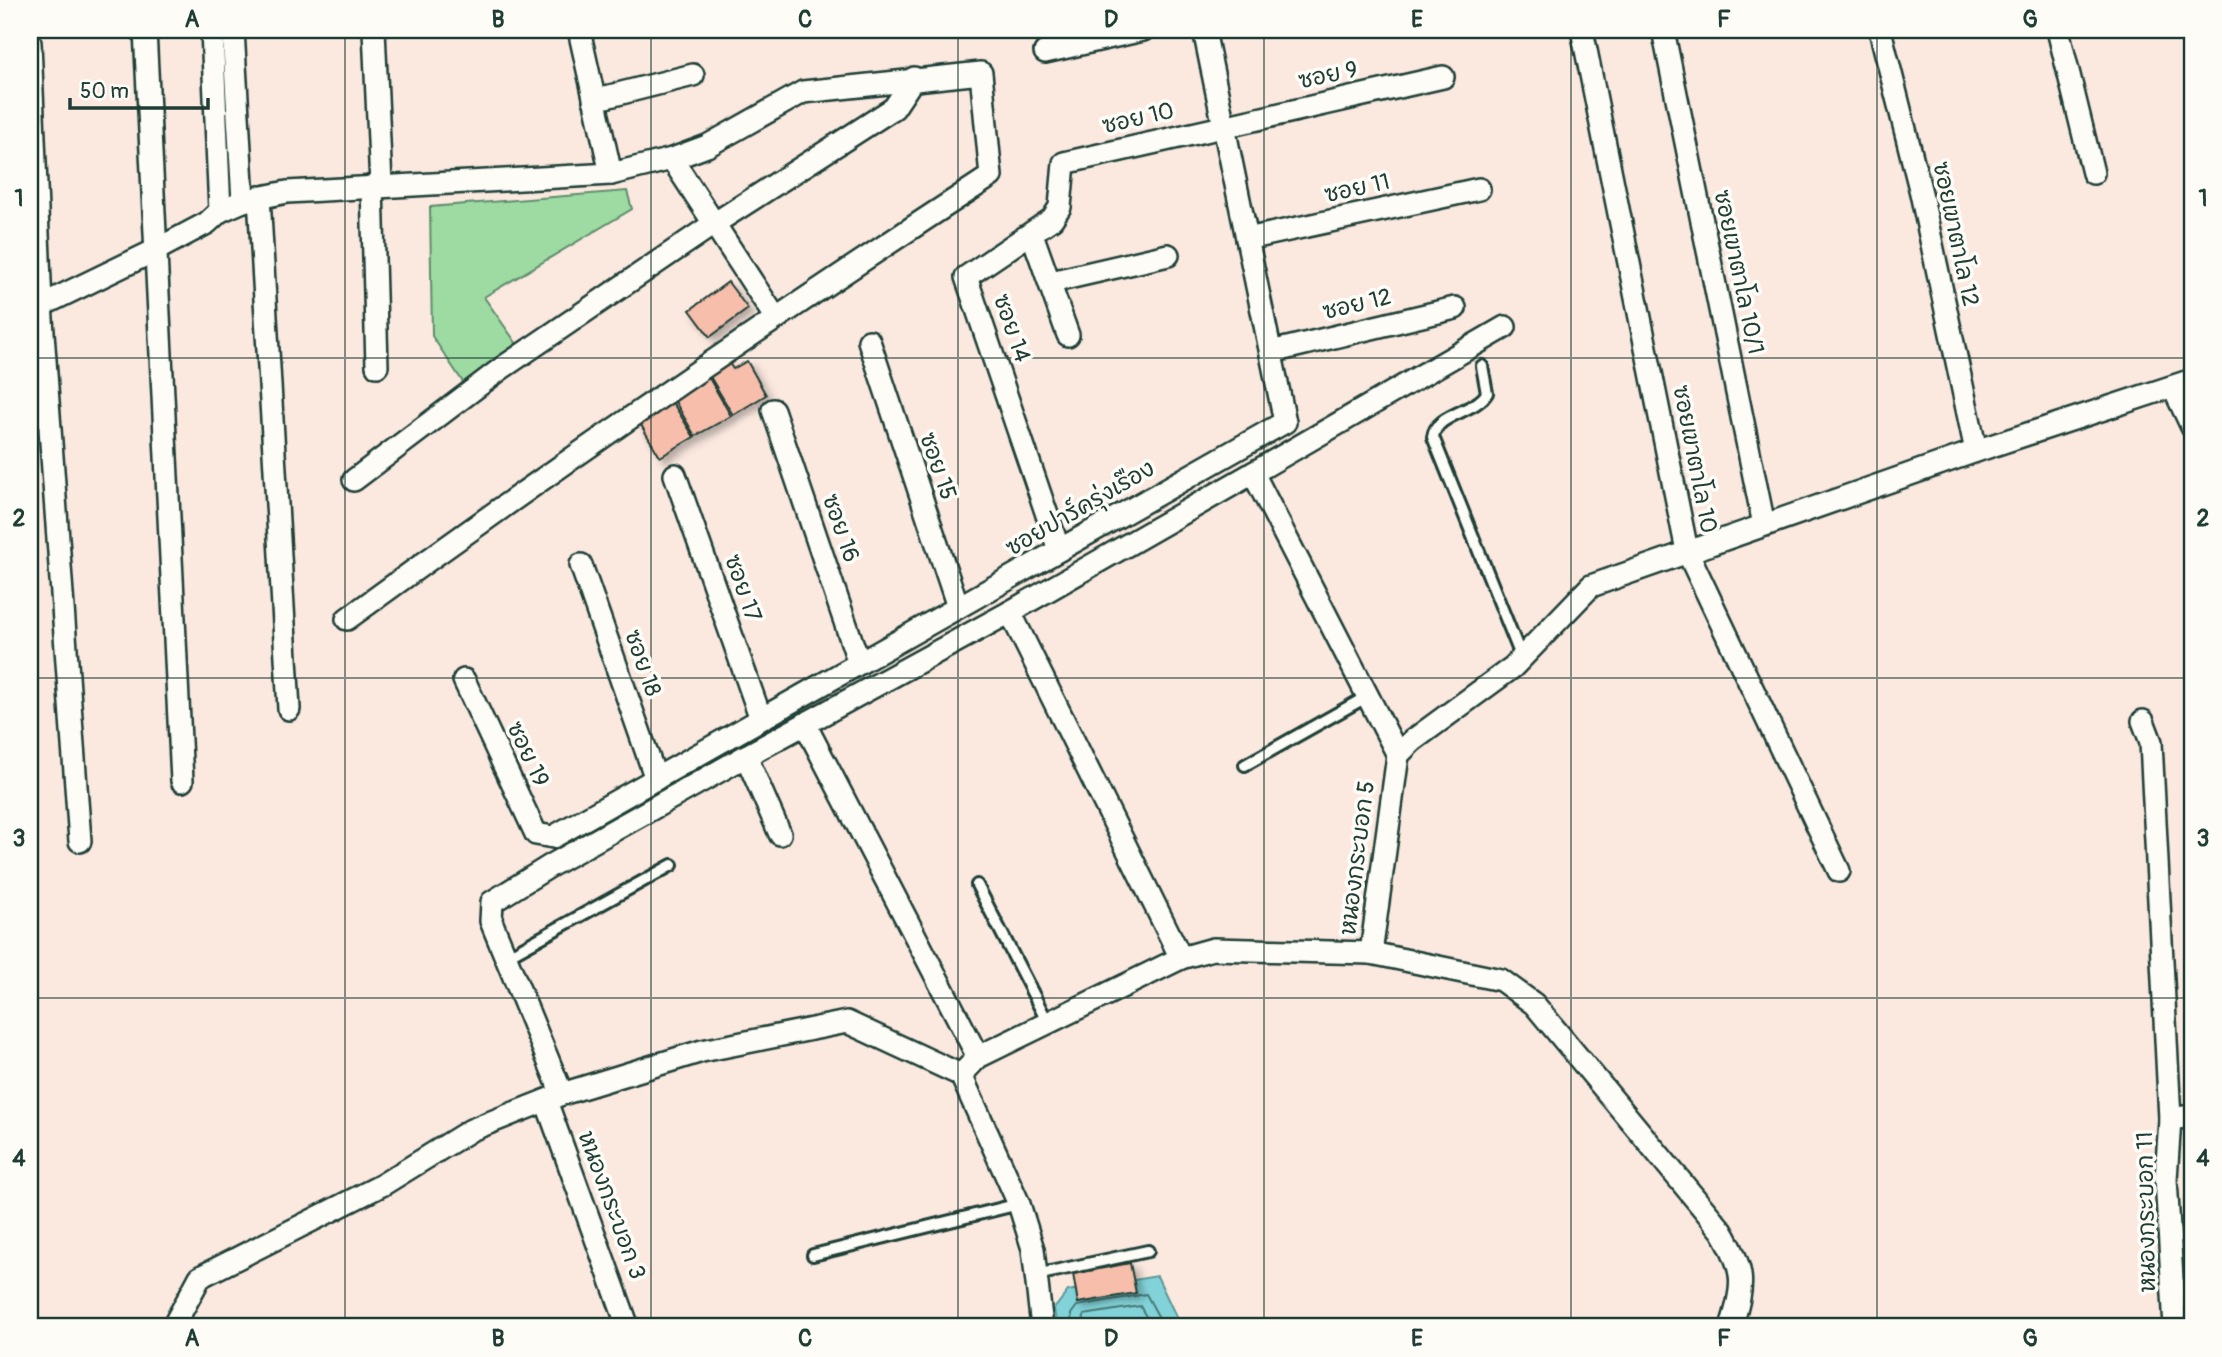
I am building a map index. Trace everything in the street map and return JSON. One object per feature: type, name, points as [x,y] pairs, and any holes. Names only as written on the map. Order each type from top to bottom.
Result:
[{"type":"street","points":[[145,30],[182,781]]},
{"type":"street","points":[[212,30],[220,211]]},
{"type":"street","points":[[233,30],[251,199],[289,709]]},
{"type":"street","points":[[374,30],[377,366]]},
{"type":"street","points":[[579,30],[611,174]]},
{"type":"street","points":[[1045,52],[1143,30]]},
{"type":"street","name":"ซอยปาร์ครุ่งเรือง","points":[[553,837],[1285,422],[1204,30]]},
{"type":"street","name":"ซอยเขาตาโล 10","points":[[1582,30],[1687,551],[1839,871]]},
{"type":"street","name":"ซอยเขาตาโล 10/1","points":[[1663,30],[1764,525]]},
{"type":"street","name":"ซอยเขาตาโล 12","points":[[1880,30],[1922,193],[1976,451]]},
{"type":"street","points":[[2058,30],[2093,173]]},
{"type":"street","points":[[30,43],[36,308],[80,841]]},
{"type":"street","points":[[36,308],[156,250],[206,223],[220,211],[251,199],[377,186],[611,174],[672,159],[707,146],[803,92],[914,78],[981,73],[991,176],[775,317],[561,464],[347,619]]},
{"type":"street","points":[[594,100],[693,75]]},
{"type":"street","name":"ซอย 9","points":[[1224,125],[1443,77]]},
{"type":"street","points":[[354,480],[502,368],[712,225],[894,108],[914,78]]},
{"type":"street","name":"ซอย 10","points":[[1064,163],[1224,125]]},
{"type":"street","points":[[672,159],[712,225],[775,317]]},
{"type":"street","name":"ซอย 14","points":[[1059,550],[967,278],[1052,219],[1060,207],[1064,163]]},
{"type":"street","name":"ซอย 11","points":[[1247,239],[1479,189]]},
{"type":"street","points":[[1032,234],[1068,335]]},
{"type":"street","points":[[1051,282],[1168,255]]},
{"type":"street","name":"ซอย 12","points":[[1271,352],[1455,308]]},
{"type":"street","points":[[780,834],[746,756],[1010,612],[1504,327]]},
{"type":"street","name":"ซอย 15","points":[[869,341],[958,607]]},
{"type":"street","points":[[2182,383],[2192,427]]},
{"type":"street","name":"หนองกระบอก 5","points":[[961,1075],[978,1057],[1047,1021],[1181,958],[1213,949],[1371,953],[1398,755],[1412,741],[1513,667],[1591,586],[1976,451],[2182,383]]},
{"type":"street","name":"ซอย 16","points":[[773,410],[859,663]]},
{"type":"street","points":[[1253,473],[1398,755]]},
{"type":"street","name":"ซอย 17","points":[[675,475],[761,719]]},
{"type":"street","name":"ซอย 18","points":[[581,565],[656,779]]},
{"type":"street","points":[[1010,612],[1181,958]]},
{"type":"street","name":"ซอย 19","points":[[464,680],[536,834],[553,837]]},
{"type":"street","points":[[2143,721],[2151,742],[2170,1119]]},
{"type":"street","points":[[805,724],[978,1057]]},
{"type":"street","name":"หนองกระบอก 3","points":[[628,1327],[554,1097],[491,920],[492,902],[550,866],[746,756]]},
{"type":"street","points":[[1371,953],[1501,980],[1534,1004],[1722,1231],[1738,1258],[1742,1277],[1742,1294],[1731,1327]]},
{"type":"street","points":[[173,1327],[200,1277],[382,1185],[471,1130],[554,1097],[702,1051],[847,1022],[961,1075],[1019,1204],[1033,1249],[1042,1327]]},
{"type":"street","name":"หนองกระบอก 11","points":[[2175,1327],[2166,1179],[2170,1119],[2192,1116]]},
{"type":"lane","points":[[1482,366],[1487,393],[1482,402],[1443,422],[1434,429],[1433,437],[1521,656]]},
{"type":"lane","points":[[1245,765],[1368,696]]},
{"type":"lane","points":[[506,957],[672,865]]},
{"type":"lane","points":[[977,885],[1047,1021]]},
{"type":"lane","points":[[813,1255],[1019,1204]]},
{"type":"lane","points":[[1036,1275],[1148,1251]]},
{"type":"green space","points":[[627,191],[632,209],[484,297],[519,347],[465,385],[432,336],[430,207]]},
{"type":"water","points":[[1157,1276],[1181,1327],[1057,1327],[1054,1309],[1068,1291]]},
{"type":"water","points":[[1474,1323],[1556,1327],[1455,1327]]},
{"type":"building","points":[[728,282],[748,309],[710,337],[690,310]]},
{"type":"building","points":[[747,361],[766,395],[733,415],[709,375],[729,363],[733,369]]},
{"type":"building","points":[[709,378],[731,416],[695,436],[673,398]]},
{"type":"building","points":[[671,400],[694,437],[660,457],[638,420]]},
{"type":"building","points":[[1130,1263],[1136,1293],[1078,1303],[1073,1274]]}]
